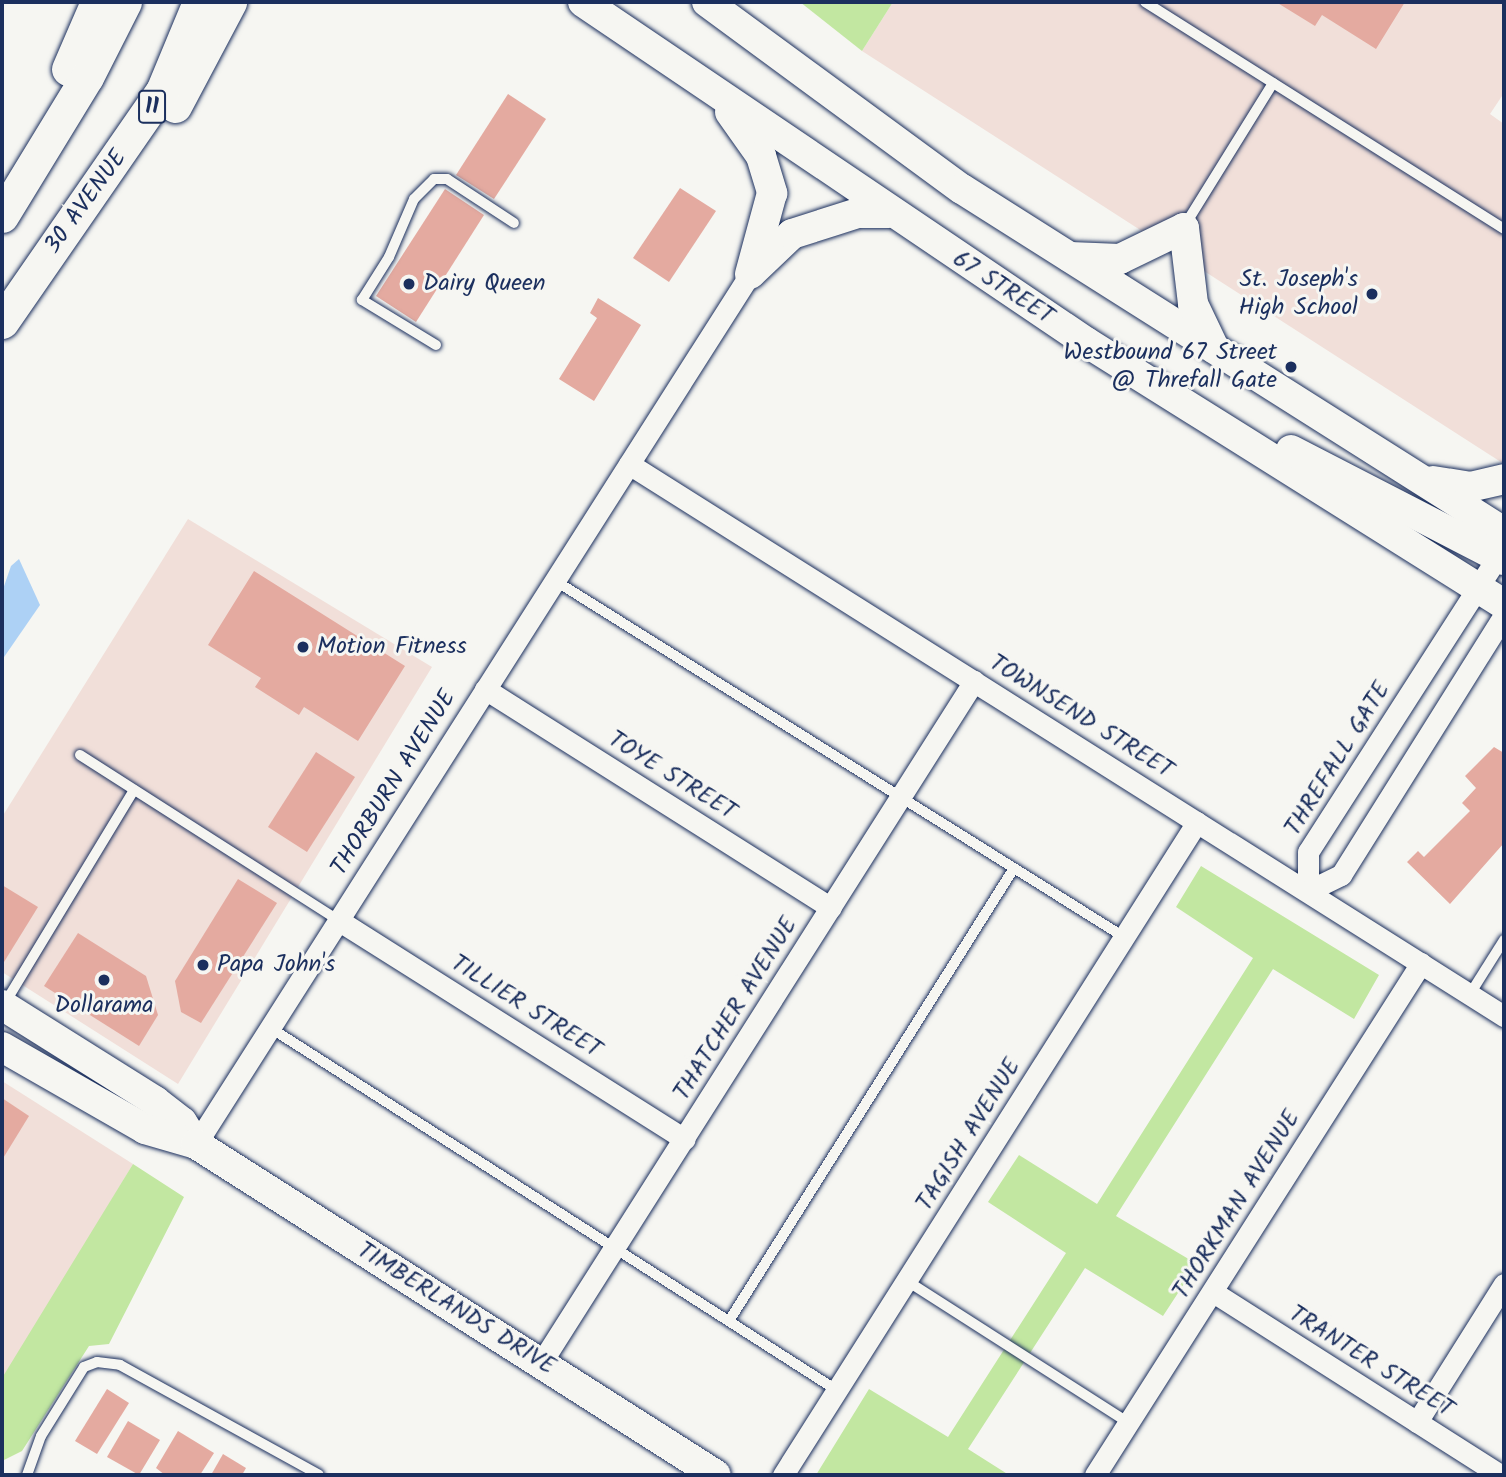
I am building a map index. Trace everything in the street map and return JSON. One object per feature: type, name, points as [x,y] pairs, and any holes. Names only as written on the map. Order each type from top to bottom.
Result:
[{"type":"main road","points":[[10,203],[97,2]]},
{"type":"main road","points":[[10,203],[87,77],[125,2]]},
{"type":"main road","name":"30 AVENUE","points":[[2,322],[162,92],[200,2]]},
{"type":"main road","points":[[86,202],[142,155],[208,50],[229,2]]},
{"type":"main road","name":"67 STREET","points":[[583,2],[889,213],[1086,342],[1499,561]]},
{"type":"main road","name":"67 STREET","points":[[707,2],[962,189],[1419,478],[1499,561],[1504,604]]},
{"type":"main road","points":[[712,90],[761,156],[772,193],[750,274]]},
{"type":"main road","points":[[750,274],[792,234],[858,213],[889,213]]},
{"type":"main road","points":[[1066,257],[1120,258],[1142,252],[1184,228],[1193,304],[1214,348]]},
{"type":"main road","points":[[1419,478],[1470,487],[1504,479]]},
{"type":"main road","name":"TIMBERLANDS DRIVE","points":[[2,1007],[155,1101],[182,1122],[196,1144]]},
{"type":"main road","name":"TIMBERLANDS DRIVE","points":[[2,1047],[145,1129],[196,1144],[716,1475]]},
{"type":"street","name":"THORBURN AVENUE","points":[[196,1144],[750,274]]},
{"type":"street","name":"TOWNSEND STREET","points":[[629,464],[1504,1016]]},
{"type":"street","name":"THREFALL GATE","points":[[1308,891],[1308,852],[1499,561]]},
{"type":"street","points":[[1308,891],[1340,875],[1504,615]]},
{"type":"street","name":"THATCHER AVENUE","points":[[541,1363],[974,681]]},
{"type":"street","name":"TOYE STREET","points":[[485,689],[831,908]]},
{"type":"street","name":"TAGISH AVENUE","points":[[782,1475],[838,1391],[1197,822]]},
{"type":"street","name":"TILLIER STREET","points":[[338,920],[685,1139]]},
{"type":"street","name":"THORKMAN AVENUE","points":[[1102,1473],[1129,1423],[1421,962]]},
{"type":"street","points":[[1417,1422],[1504,1284]]},
{"type":"street","name":"TRANTER STREET","points":[[1213,1293],[1500,1475]]},
{"type":"lane","points":[[1145,2],[1504,229]]},
{"type":"lane","points":[[1184,228],[1273,83]]},
{"type":"lane","points":[[436,345],[362,300],[390,257],[414,199],[424,185],[447,179],[514,223]]},
{"type":"lane","points":[[554,580],[1124,937]]},
{"type":"lane","points":[[80,755],[338,920]]},
{"type":"lane","points":[[2,1007],[134,790]]},
{"type":"lane","points":[[729,1321],[1014,868]]},
{"type":"lane","points":[[1470,994],[1504,940]]},
{"type":"lane","points":[[269,1027],[838,1391]]},
{"type":"lane","points":[[907,1281],[1129,1423]]},
{"type":"lane","points":[[27,1475],[41,1436],[84,1367],[109,1362],[319,1475]]},
{"type":"shaded area","name":"St. Joseph's High School","points":[[893,2],[1504,2],[1504,93],[1490,114],[1504,124],[1504,464],[862,51]]},
{"type":"shaded area","points":[[188,519],[432,667],[178,1084],[2,972],[2,817]]},
{"type":"shaded area","points":[[2,1081],[133,1164],[2,1385]]},
{"type":"green space","points":[[800,2],[893,2],[862,51]]},
{"type":"green space","points":[[1201,866],[1379,975],[1354,1019],[1273,969],[1116,1216],[1197,1264],[1163,1316],[1085,1268],[968,1449],[1009,1475],[816,1475],[869,1389],[948,1437],[1066,1253],[988,1202],[1019,1155],[1097,1204],[1253,958],[1176,907]]},
{"type":"green space","points":[[133,1164],[184,1197],[109,1344],[89,1346],[22,1451],[2,1461],[2,1378]]},
{"type":"water","points":[[19,559],[40,605],[2,660],[2,592],[11,566]]},
{"type":"building","points":[[1276,2],[1405,2],[1376,49],[1322,15],[1315,26]]},
{"type":"building","points":[[508,94],[546,119],[494,199],[456,175]]},
{"type":"building","points":[[680,188],[716,211],[669,282],[633,258]]},
{"type":"building","points":[[445,189],[484,215],[416,322],[376,296]]},
{"type":"building","points":[[598,298],[641,325],[594,401],[559,379],[597,318],[590,313]]},
{"type":"building","points":[[254,571],[405,666],[358,741],[304,707],[299,715],[255,687],[261,678],[208,645]]},
{"type":"building","points":[[1494,747],[1504,753],[1504,843],[1450,904],[1407,862],[1418,851],[1424,857],[1470,811],[1462,803],[1476,788],[1465,776]]},
{"type":"building","points":[[316,752],[355,777],[307,852],[268,827]]},
{"type":"building","points":[[238,879],[277,903],[201,1023],[181,1012],[175,981]]},
{"type":"building","points":[[2,885],[38,907],[4,962],[2,961]]},
{"type":"building","points":[[78,933],[146,976],[158,1015],[139,1046],[44,986]]},
{"type":"building","points":[[2,1098],[29,1116],[2,1160]]},
{"type":"building","points":[[107,1389],[129,1403],[97,1454],[75,1441]]},
{"type":"building","points":[[128,1421],[160,1440],[139,1475],[107,1457]]},
{"type":"building","points":[[178,1431],[214,1453],[200,1475],[165,1475],[156,1468]]},
{"type":"building","points":[[223,1454],[246,1468],[242,1475],[211,1475]]},
{"type":"place","name":"Dairy Queen","points":[[409,284]]},
{"type":"place","name":"St. Joseph's High School","points":[[1372,294]]},
{"type":"place","name":"Westbound 67 Street @ Threfall Gate","points":[[1291,367]]},
{"type":"place","name":"Motion Fitness","points":[[303,647]]},
{"type":"place","name":"Papa John's","points":[[203,965]]},
{"type":"place","name":"Dollarama","points":[[104,980]]}]
